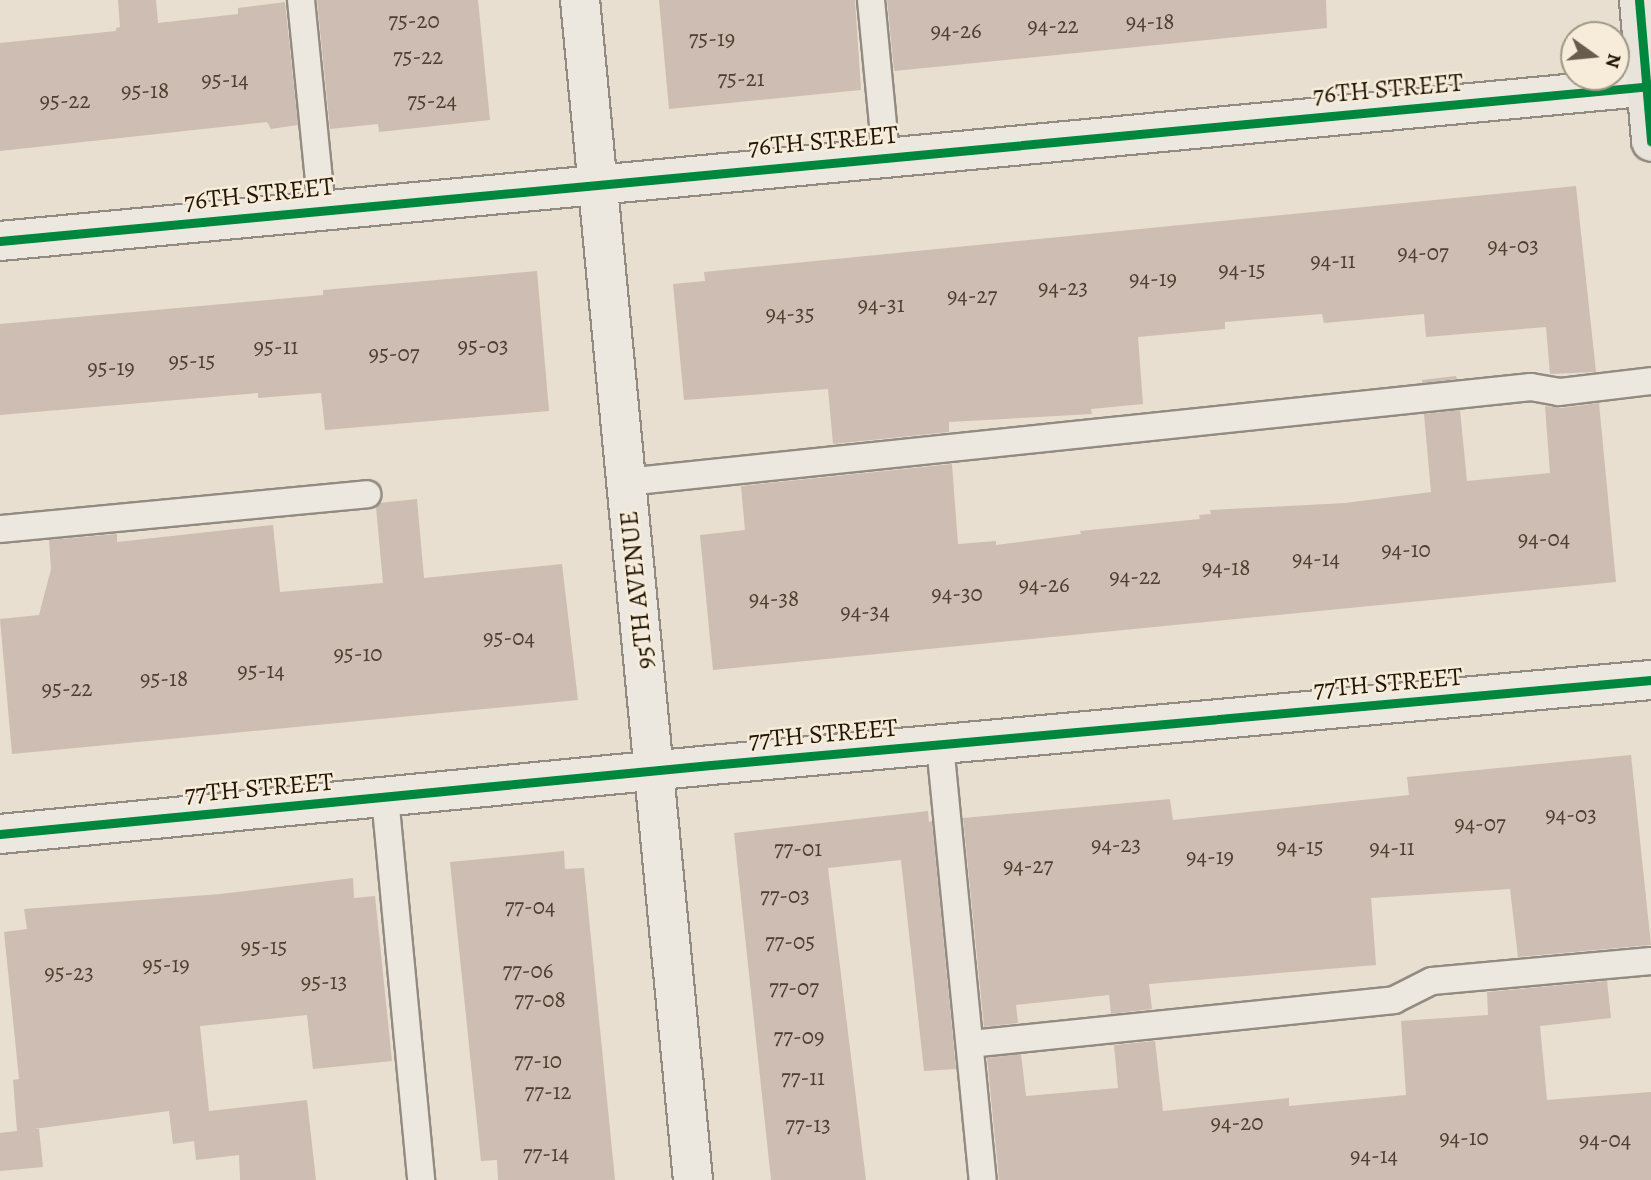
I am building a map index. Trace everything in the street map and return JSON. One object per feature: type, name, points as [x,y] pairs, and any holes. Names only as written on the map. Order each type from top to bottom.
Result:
[{"type":"main road","points":[[1639,0],[1649,86],[1651,141]]},
{"type":"street","name":"95TH AVENUE","points":[[580,0],[693,1180]]},
{"type":"street","name":"76TH STREET","points":[[0,241],[1649,86]]},
{"type":"street","name":"77TH STREET","points":[[0,834],[1651,680]]},
{"type":"lane","points":[[301,0],[322,209]]},
{"type":"lane","points":[[871,0],[886,156]]},
{"type":"lane","points":[[626,482],[1531,387],[1559,391],[1651,381]]},
{"type":"lane","points":[[0,528],[368,494]]},
{"type":"lane","points":[[940,745],[983,1180]]},
{"type":"lane","points":[[385,797],[421,1180]]},
{"type":"lane","points":[[970,1044],[1394,1000],[1432,981],[1651,961]]},
{"type":"building","points":[[118,0],[156,0],[158,23],[238,14],[238,8],[285,2],[298,125],[271,129],[267,122],[0,151],[0,43],[116,31],[116,28],[120,27]]},
{"type":"building","points":[[317,0],[478,0],[490,120],[379,132],[378,124],[330,129]]},
{"type":"building","points":[[659,0],[855,0],[861,90],[669,109]]},
{"type":"building","points":[[887,0],[1326,0],[1327,28],[894,71]]},
{"type":"building","points":[[1576,186],[1596,372],[1550,374],[1546,327],[1426,337],[1424,314],[1324,323],[1322,314],[1225,322],[1225,329],[1138,337],[1143,404],[1091,409],[1092,414],[949,422],[949,432],[833,444],[828,389],[684,400],[673,284],[705,281],[704,272]]},
{"type":"building","points":[[537,271],[549,411],[325,430],[321,393],[258,398],[258,393],[0,415],[0,324],[323,295],[323,290]]},
{"type":"building","points":[[1456,376],[1457,379],[1422,383],[1422,380]]},
{"type":"building","points":[[1599,403],[1616,582],[713,670],[700,535],[745,530],[741,486],[952,464],[958,544],[996,541],[996,545],[1081,534],[1080,531],[1200,519],[1199,515],[1211,514],[1210,510],[1345,503],[1431,492],[1424,414],[1460,410],[1467,481],[1550,473],[1545,406],[1561,408]]},
{"type":"building","points":[[417,499],[424,578],[562,564],[578,700],[12,754],[0,619],[39,615],[51,569],[49,540],[117,534],[117,542],[273,525],[280,592],[383,583],[376,507],[379,503]]},
{"type":"building","points":[[1631,755],[1651,945],[1518,957],[1510,889],[1371,898],[1376,965],[1149,984],[1152,1009],[1111,1014],[1109,995],[1016,1005],[1018,1023],[984,1027],[963,818],[1170,799],[1173,820],[1409,795],[1407,777]]},
{"type":"building","points":[[928,811],[929,822],[932,821],[956,1069],[924,1071],[901,860],[828,868],[866,1180],[771,1180],[734,833]]},
{"type":"building","points":[[564,851],[565,869],[584,868],[615,1180],[498,1180],[497,1160],[481,1161],[450,862]]},
{"type":"building","points":[[353,878],[354,898],[375,896],[392,1061],[313,1069],[307,1015],[200,1026],[209,1111],[307,1100],[316,1180],[240,1180],[239,1155],[196,1160],[194,1141],[173,1144],[169,1111],[34,1129],[39,1129],[43,1167],[0,1171],[0,1133],[17,1131],[13,1080],[19,1079],[4,932],[27,929],[24,909],[220,894]]},
{"type":"building","points":[[1607,981],[1611,1018],[1540,1026],[1547,1100],[1651,1092],[1651,1180],[999,1180],[987,1058],[1021,1054],[1026,1096],[1118,1088],[1114,1045],[1155,1041],[1163,1111],[1289,1098],[1289,1106],[1406,1095],[1401,1021],[1488,1015],[1487,992]]},
{"type":"cycle path","points":[[1639,0],[1651,141]]},
{"type":"cycle path","points":[[0,241],[1651,86]]},
{"type":"cycle path","points":[[0,834],[711,765],[1651,680]]}]
